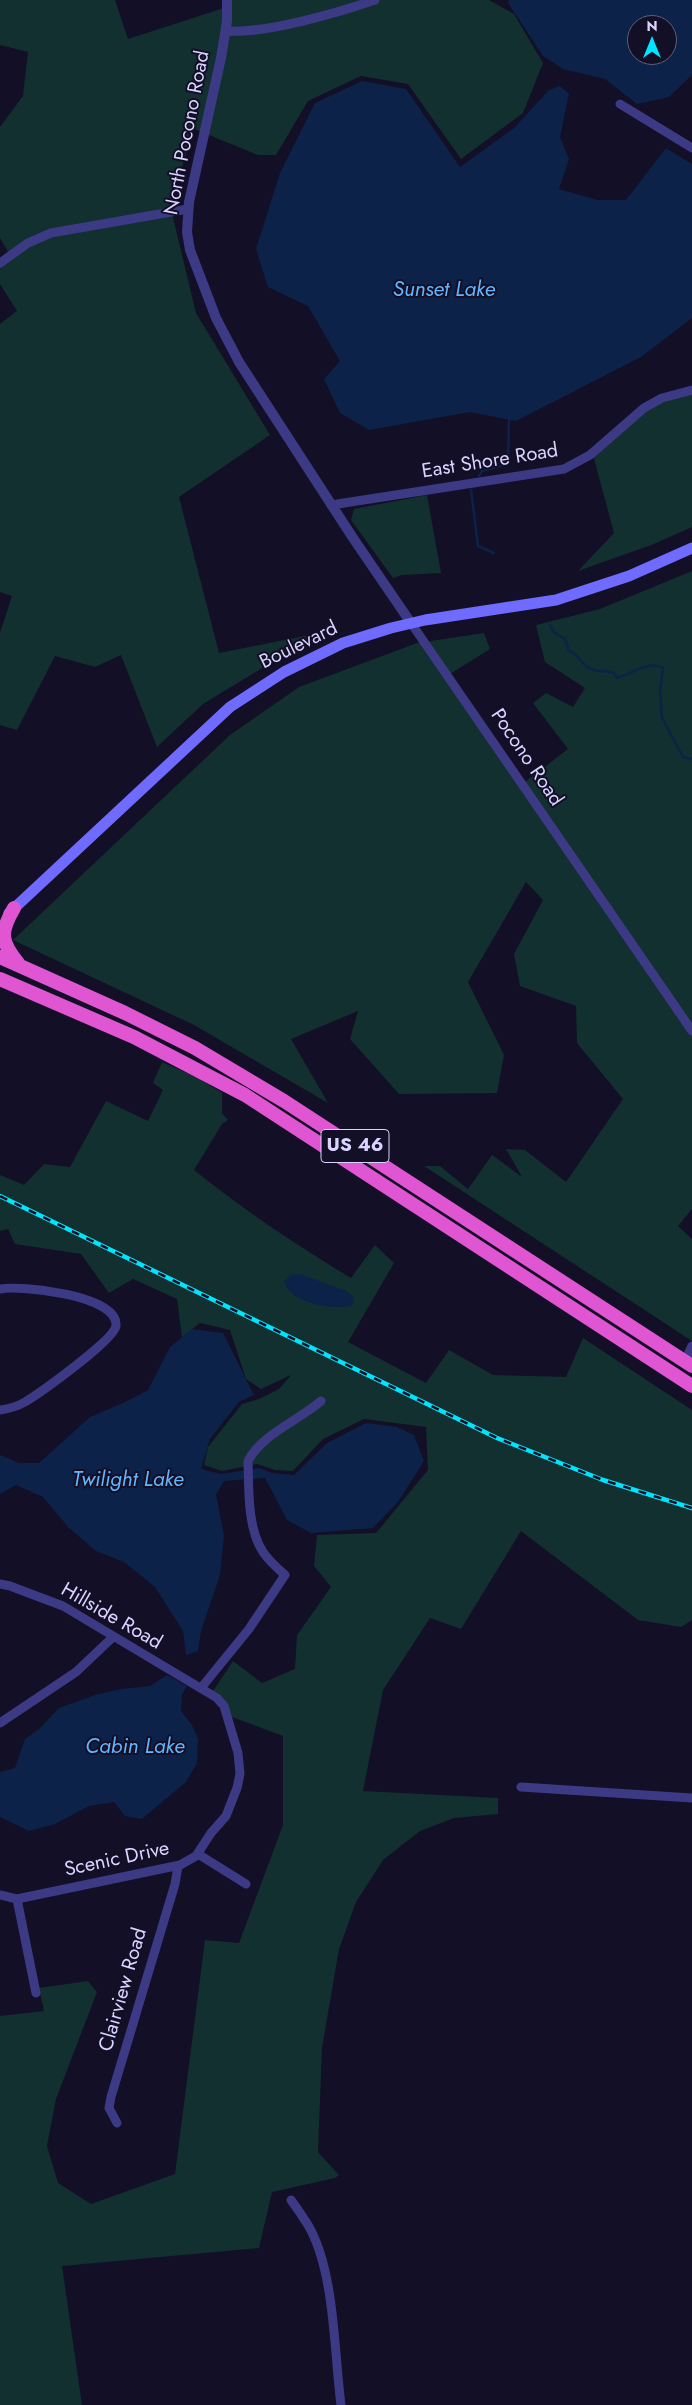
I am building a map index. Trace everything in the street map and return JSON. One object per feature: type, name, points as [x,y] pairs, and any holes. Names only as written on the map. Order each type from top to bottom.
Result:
[{"type":"highway","points":[[14,908],[2,932],[8,951],[22,967]]},
{"type":"highway","name":"US 46","points":[[0,957],[125,1013],[195,1048],[284,1101],[688,1364]]},
{"type":"highway","name":"US 46","points":[[0,979],[134,1037],[245,1095],[692,1386]]},
{"type":"main road","name":"Boulevard","points":[[0,922],[230,707],[259,686],[343,643],[411,624],[556,600],[629,576],[692,548]]},
{"type":"street","name":"North Pocono Road","points":[[227,0],[226,31],[188,209],[187,232],[190,250],[207,296],[228,342],[331,505]]},
{"type":"street","points":[[226,31],[261,30],[375,0]]},
{"type":"street","points":[[620,104],[692,148]]},
{"type":"street","points":[[0,263],[28,244],[51,232],[188,209]]},
{"type":"street","name":"East Shore Road","points":[[331,505],[564,470],[590,455],[644,408],[662,398],[692,390]]},
{"type":"street","name":"Pocono Road","points":[[331,505],[692,1031]]},
{"type":"street","points":[[0,1289],[30,1288],[89,1300],[109,1311],[114,1318],[116,1326],[113,1334],[46,1388],[24,1403],[0,1410]]},
{"type":"street","points":[[688,1364],[692,1346]]},
{"type":"street","points":[[201,1688],[249,1629],[285,1575],[267,1557],[258,1541],[251,1512],[248,1461],[262,1444],[321,1401]]},
{"type":"street","name":"Hillside Road","points":[[0,1584],[63,1606],[201,1688]]},
{"type":"street","points":[[0,1723],[76,1672],[113,1637]]},
{"type":"street","name":"Scenic Drive","points":[[0,1895],[17,1899],[178,1866],[198,1854],[226,1816],[240,1774],[238,1753],[224,1706],[201,1688]]},
{"type":"street","points":[[521,1787],[692,1798]]},
{"type":"street","points":[[198,1854],[246,1884]]},
{"type":"street","name":"Clairview Road","points":[[116,2123],[109,2108],[111,2097],[175,1884],[178,1866]]},
{"type":"street","points":[[17,1899],[36,1993]]},
{"type":"street","points":[[291,2200],[309,2226],[324,2272],[341,2405]]},
{"type":"green space","points":[[0,0],[115,0],[128,39],[230,6],[229,0],[489,0],[514,14],[543,63],[523,113],[461,159],[408,84],[361,76],[308,101],[276,155],[258,155],[194,129],[170,205],[196,313],[270,435],[179,497],[219,653],[320,633],[203,704],[157,747],[121,655],[95,667],[55,656],[17,730],[0,725],[0,633],[12,596],[0,592],[0,324],[17,311],[0,284],[0,263],[10,255],[0,238],[0,127],[23,96],[28,52],[0,45]]},
{"type":"green space","points":[[692,389],[692,527],[654,544],[578,571],[614,533],[592,451],[653,404]]},
{"type":"green space","points":[[427,495],[441,573],[402,575],[393,578],[351,520],[354,509]]},
{"type":"green space","points":[[692,571],[692,1209],[678,1226],[692,1239],[692,1341],[424,1166],[440,1166],[468,1189],[492,1155],[522,1177],[506,1149],[525,1150],[566,1182],[623,1099],[577,1043],[576,1006],[520,986],[514,954],[543,900],[526,882],[468,982],[504,1055],[497,1093],[399,1094],[350,1039],[358,1011],[291,1039],[328,1103],[194,1025],[13,940],[230,735],[299,687],[417,643],[484,633],[490,649],[450,674],[525,782],[568,749],[533,703],[546,693],[573,707],[585,688],[545,662],[536,625],[600,609]]},
{"type":"green space","points":[[162,1062],[198,1078],[222,1093],[222,1113],[228,1120],[222,1124],[194,1170],[271,1227],[351,1278],[375,1245],[394,1263],[348,1342],[426,1383],[449,1350],[493,1375],[566,1377],[583,1338],[692,1410],[692,1620],[681,1627],[638,1620],[521,1531],[461,1629],[430,1618],[383,1690],[363,1791],[498,1798],[498,1814],[454,1818],[420,1831],[383,1860],[356,1902],[339,1949],[322,2048],[318,2152],[339,2175],[335,2178],[272,2192],[259,2248],[62,2266],[82,2405],[0,2405],[0,2016],[44,2011],[39,1988],[88,1981],[97,1992],[56,2099],[47,2146],[58,2183],[91,2204],[175,2174],[205,1940],[239,1943],[283,1825],[283,1736],[232,1717],[213,1691],[233,1661],[262,1683],[295,1669],[297,1635],[331,1587],[314,1566],[317,1535],[376,1533],[428,1470],[426,1427],[364,1419],[323,1439],[293,1471],[275,1470],[257,1464],[222,1471],[204,1465],[208,1447],[242,1404],[259,1399],[279,1389],[291,1375],[261,1389],[246,1379],[230,1330],[200,1323],[182,1337],[177,1299],[133,1279],[109,1293],[81,1254],[15,1244],[8,1229],[0,1231],[0,1175],[24,1185],[44,1164],[70,1167],[106,1101],[148,1121],[163,1090],[153,1083]]},
{"type":"water","points":[[509,0],[692,0],[692,75],[669,97],[637,104],[605,79],[563,69],[543,56],[508,3]]},
{"type":"water","name":"Sunset Lake","points":[[362,81],[406,89],[460,167],[514,128],[549,90],[560,86],[569,94],[560,137],[569,159],[559,189],[598,200],[626,200],[666,148],[692,164],[692,318],[641,357],[516,421],[470,412],[369,430],[340,413],[324,379],[340,361],[308,306],[268,287],[256,249],[280,173],[315,103]]},
{"type":"water","points":[[300,1274],[346,1291],[353,1296],[354,1302],[351,1306],[333,1307],[303,1300],[294,1295],[284,1282],[290,1275]]},
{"type":"water","name":"Twilight Lake","points":[[192,1329],[223,1333],[254,1395],[239,1402],[210,1439],[201,1469],[221,1474],[259,1468],[272,1473],[294,1475],[327,1443],[366,1423],[397,1427],[414,1435],[424,1461],[398,1502],[373,1528],[311,1533],[287,1520],[265,1478],[224,1481],[216,1495],[224,1535],[220,1575],[201,1631],[198,1651],[186,1655],[183,1631],[155,1587],[124,1562],[96,1551],[69,1528],[43,1497],[16,1485],[0,1494],[0,1455],[19,1463],[39,1463],[90,1417],[148,1390],[170,1347]]},
{"type":"water","name":"Cabin Lake","points":[[167,1675],[187,1686],[182,1695],[181,1711],[192,1725],[198,1739],[197,1763],[186,1782],[142,1819],[125,1816],[114,1802],[89,1806],[55,1824],[29,1831],[0,1817],[0,1772],[15,1768],[25,1739],[40,1728],[59,1708],[95,1695],[121,1689],[150,1686]]},
{"type":"waterway","points":[[479,476],[482,471],[508,464],[509,417]]},
{"type":"waterway","points":[[471,490],[478,546],[494,553]]},
{"type":"waterway","points":[[550,625],[554,632],[565,639],[569,651],[591,669],[613,672],[617,678],[646,667],[658,666],[663,668],[660,691],[662,718],[683,757],[692,759]]},
{"type":"railway","points":[[0,1196],[497,1438],[603,1480],[692,1508]]}]
